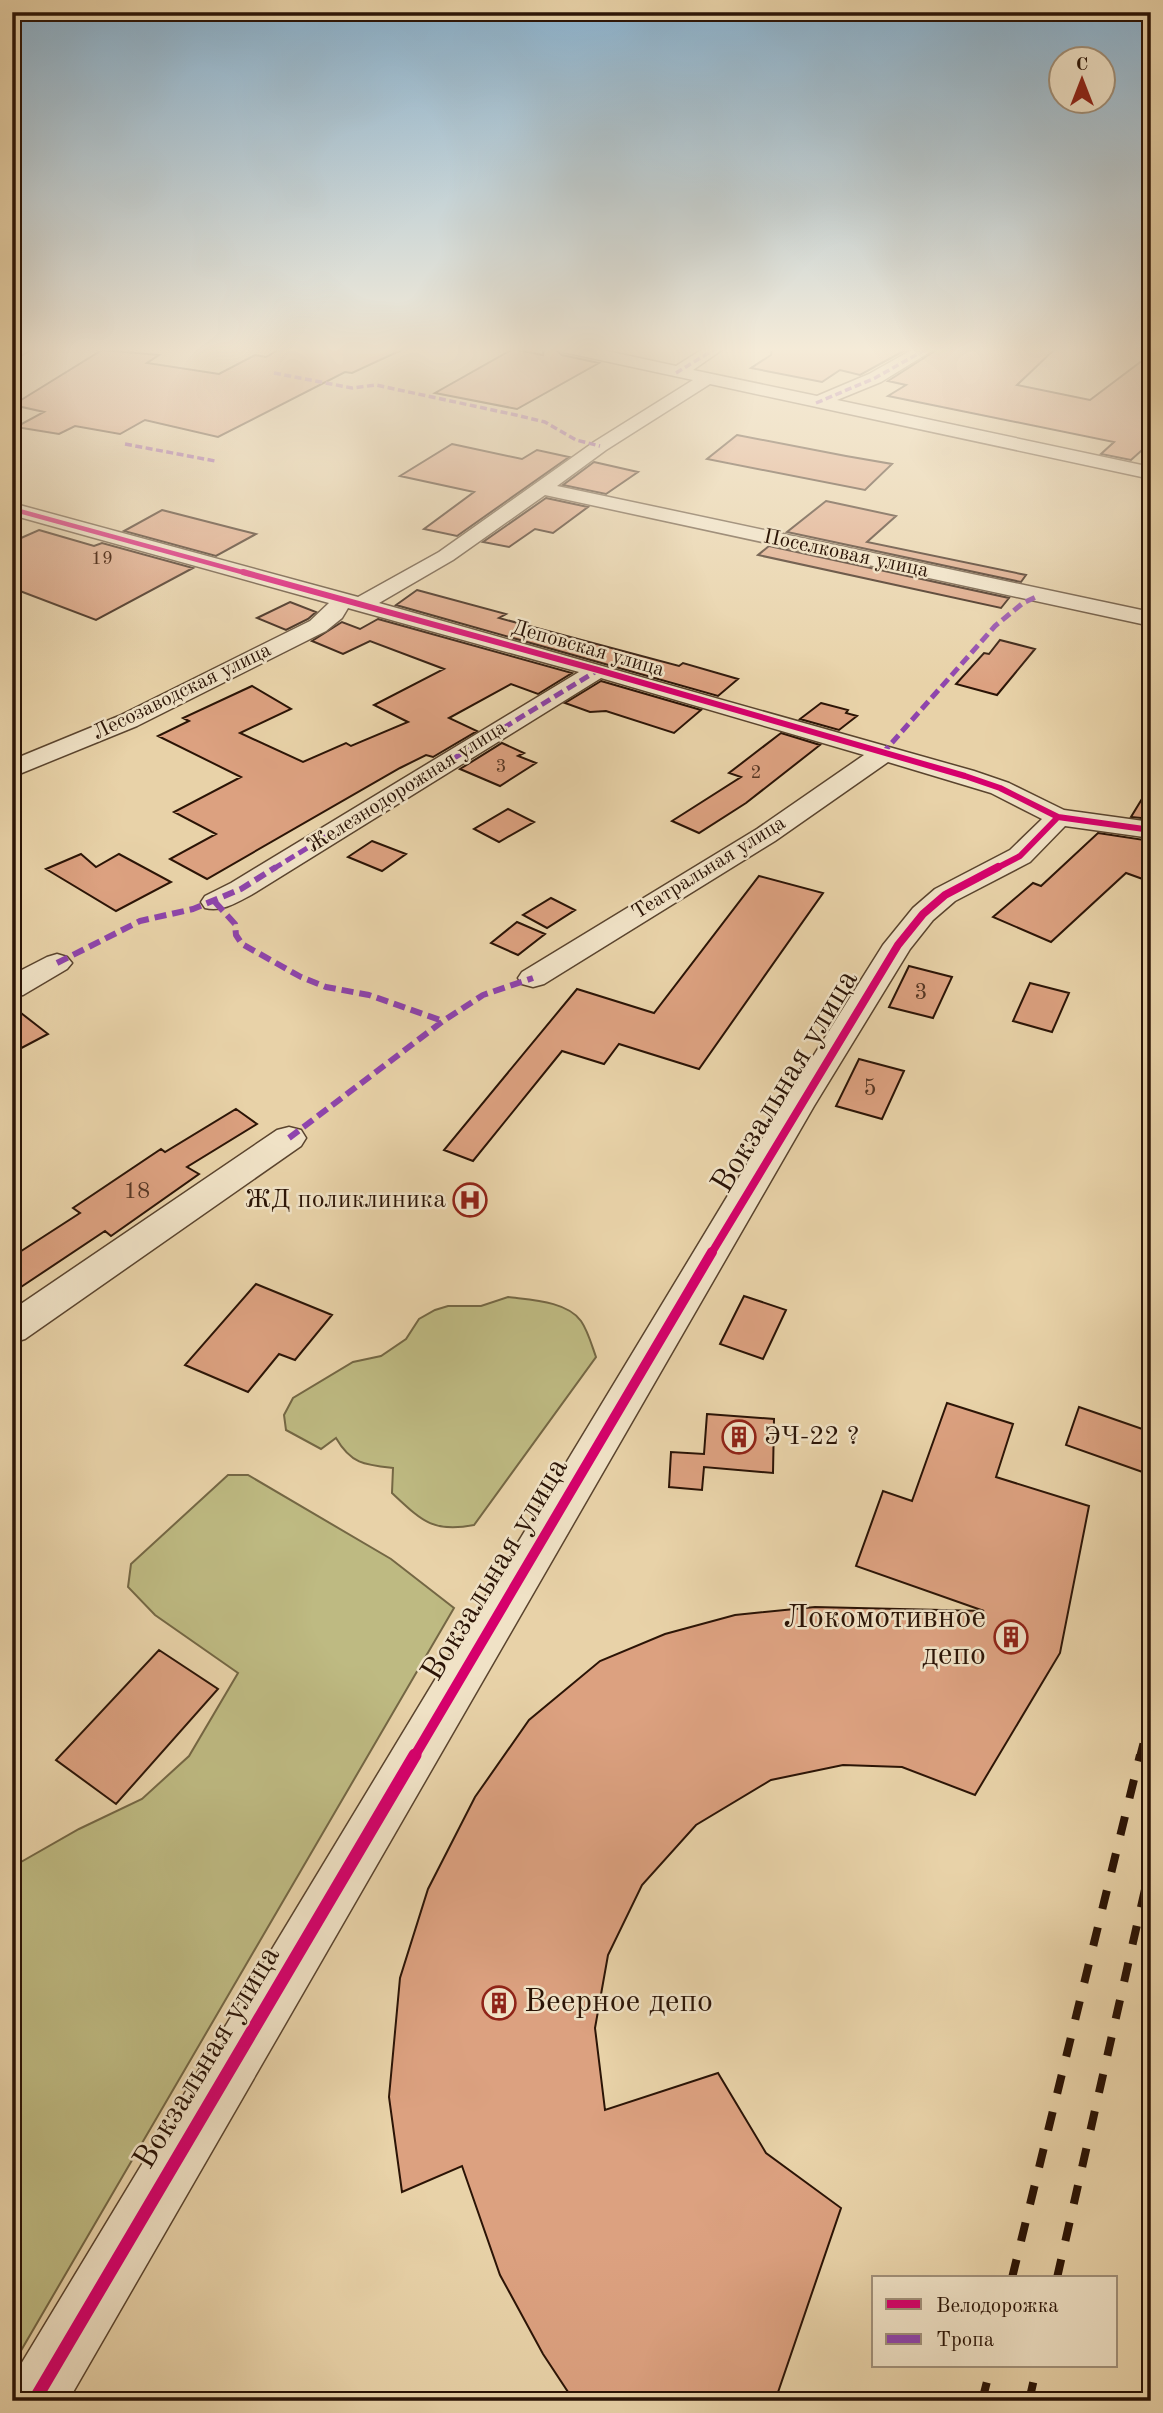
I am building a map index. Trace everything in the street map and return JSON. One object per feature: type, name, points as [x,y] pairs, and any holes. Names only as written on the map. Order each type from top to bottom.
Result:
[{"type":"street","name":"Лесозаводская улица","points":[[12,769],[140,715],[318,626],[334,612],[352,602],[446,556],[581,460]]},
{"type":"street","points":[[1082,460],[1151,474]]},
{"type":"street","name":"Поселковая улица","points":[[541,488],[1151,619]]},
{"type":"street","name":"Деповская улица","points":[[12,509],[598,670],[1000,788],[1058,817],[1151,830]]},
{"type":"street","name":"Железнодорожная улица","points":[[215,902],[241,889],[598,670]]},
{"type":"street","name":"Театральная улица","points":[[533,978],[766,835],[882,754]]},
{"type":"street","name":"Вокзальная улица","points":[[34,2401],[798,1106],[898,945],[923,914],[945,895],[1020,856],[1058,817]]},
{"type":"street","points":[[12,988],[57,963]]},
{"type":"street","points":[[12,1329],[289,1138]]},
{"type":"shaded area","points":[[508,1297],[558,1305],[575,1314],[586,1329],[596,1357],[474,1525],[438,1526],[420,1518],[392,1493],[393,1468],[360,1462],[347,1453],[336,1438],[321,1449],[286,1430],[284,1415],[293,1398],[353,1362],[381,1356],[406,1339],[419,1319],[448,1306],[481,1306]]},
{"type":"shaded area","points":[[228,1475],[248,1475],[391,1559],[454,1608],[12,2366],[12,1870],[21,1862],[79,1829],[142,1799],[189,1756],[238,1673],[155,1615],[128,1587],[131,1564]]},
{"type":"building","points":[[427,460],[565,460],[457,536],[424,529],[474,492],[400,476]]},
{"type":"building","points":[[710,460],[867,460],[892,464],[865,490]]},
{"type":"building","points":[[594,462],[638,472],[606,494],[563,485]]},
{"type":"building","points":[[546,498],[588,507],[553,533],[535,529],[509,547],[483,542]]},
{"type":"building","points":[[826,501],[896,516],[867,542],[1026,575],[1021,582],[787,532]]},
{"type":"building","points":[[162,510],[256,534],[216,556],[124,531]]},
{"type":"building","points":[[39,530],[94,546],[102,543],[193,568],[96,620],[12,588],[12,542]]},
{"type":"building","points":[[769,546],[1009,598],[1001,608],[758,555]]},
{"type":"building","points":[[417,590],[506,614],[499,618],[738,679],[718,696],[396,605]]},
{"type":"building","points":[[290,602],[316,612],[286,630],[257,618]]},
{"type":"building","points":[[378,619],[572,673],[538,694],[511,684],[449,718],[477,731],[433,757],[426,755],[400,768],[207,879],[170,859],[216,834],[174,812],[241,777],[158,736],[189,721],[183,718],[252,686],[291,709],[240,733],[303,762],[346,743],[351,746],[408,722],[374,705],[444,669],[370,641],[343,654],[312,641],[342,622],[360,629]]},
{"type":"building","points":[[1000,640],[1035,649],[997,695],[956,684],[984,653],[989,654]]},
{"type":"building","points":[[601,681],[701,710],[674,733],[606,711],[590,712],[565,703]]},
{"type":"building","points":[[821,703],[848,710],[846,713],[857,716],[839,730],[800,719]]},
{"type":"building","points":[[781,733],[820,745],[746,803],[699,833],[672,821],[741,777],[729,773]]},
{"type":"building","points":[[502,743],[524,753],[518,756],[536,763],[500,786],[460,769]]},
{"type":"building","points":[[1151,784],[1151,819],[1131,817]]},
{"type":"building","points":[[508,809],[534,822],[499,842],[474,829]]},
{"type":"building","points":[[1098,833],[1151,841],[1151,882],[1126,873],[1051,942],[993,917],[1033,883],[1041,886]]},
{"type":"building","points":[[372,841],[406,854],[382,871],[348,857]]},
{"type":"building","points":[[81,854],[96,867],[119,854],[171,882],[116,911],[46,869]]},
{"type":"building","points":[[759,876],[823,893],[699,1069],[619,1044],[604,1064],[562,1051],[473,1161],[444,1150],[577,989],[654,1013]]},
{"type":"building","points":[[551,898],[575,910],[547,928],[523,915]]},
{"type":"building","points":[[517,922],[545,934],[518,955],[491,943]]},
{"type":"building","points":[[909,966],[952,977],[933,1018],[889,1007]]},
{"type":"building","points":[[1030,983],[1069,993],[1052,1032],[1013,1021]]},
{"type":"building","points":[[12,1006],[48,1034],[12,1053]]},
{"type":"building","points":[[859,1059],[904,1071],[882,1119],[836,1106]]},
{"type":"building","points":[[236,1109],[257,1124],[187,1167],[199,1174],[111,1236],[105,1231],[12,1293],[12,1257],[80,1213],[73,1208],[161,1149],[165,1152]]},
{"type":"building","points":[[256,1284],[332,1315],[295,1360],[279,1354],[248,1392],[185,1365]]},
{"type":"building","points":[[744,1296],[786,1310],[763,1359],[720,1344]]},
{"type":"building","name":"Веерное депо","points":[[947,1403],[1013,1424],[996,1477],[1089,1506],[1060,1653],[975,1795],[902,1767],[843,1765],[771,1780],[696,1825],[642,1885],[608,1955],[595,2028],[605,2110],[718,2073],[766,2153],[841,2208],[775,2401],[574,2401],[543,2354],[500,2275],[462,2166],[402,2192],[389,2097],[400,1978],[428,1889],[475,1797],[529,1720],[600,1661],[665,1634],[735,1615],[815,1607],[984,1611],[856,1566],[883,1491],[912,1501]]},
{"type":"building","points":[[1079,1407],[1151,1432],[1151,1475],[1066,1445]]},
{"type":"building","name":"ЭЧ-22 ?","points":[[707,1414],[774,1419],[773,1473],[704,1467],[702,1490],[669,1487],[671,1452],[704,1454]]},
{"type":"building","points":[[159,1650],[218,1689],[116,1804],[56,1760]]},
{"type":"railway","points":[[1139,1757],[1151,1710]]},
{"type":"railway","points":[[1012,2276],[1140,1755]]},
{"type":"railway","points":[[1057,2276],[1151,1863]]},
{"type":"railway","points":[[982,2401],[990,2368]]},
{"type":"railway","points":[[1029,2401],[1037,2368]]},
{"type":"marked path","points":[[208,460],[215,461]]},
{"type":"marked path","points":[[882,754],[995,626],[1023,603],[1038,596]]},
{"type":"marked path","points":[[57,963],[140,921],[193,909],[241,889],[598,670]]},
{"type":"marked path","points":[[215,902],[235,924],[236,935],[242,944],[301,977],[326,987],[369,995],[443,1021]]},
{"type":"marked path","points":[[289,1138],[443,1021],[483,995],[533,978]]},
{"type":"cycle path","points":[[12,509],[598,670],[965,776],[1000,788],[1058,817],[1151,830]]},
{"type":"cycle path","points":[[34,2401],[798,1106],[898,945],[923,914],[945,895],[1020,856],[1058,817]]},
{"type":"place","name":"ЖД поликлиника","points":[[470,1200]]},
{"type":"place","name":"ЭЧ-22 ?","points":[[739,1437]]},
{"type":"place","name":"Локомотивное депо","points":[[1011,1637]]},
{"type":"place","name":"Веерное депо","points":[[499,2003]]}]
